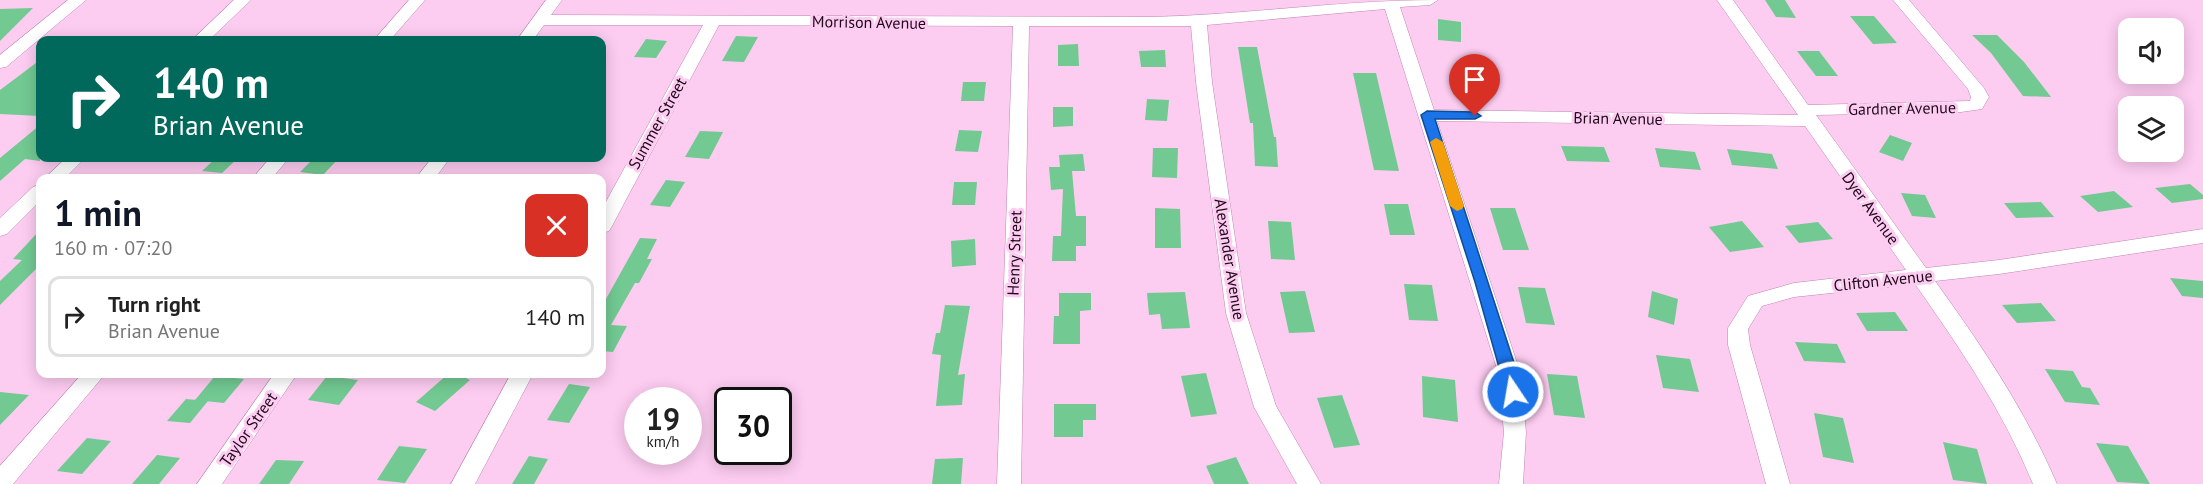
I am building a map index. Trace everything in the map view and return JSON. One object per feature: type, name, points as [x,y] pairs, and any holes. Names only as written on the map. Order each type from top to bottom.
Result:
[{"type":"street","points":[[0,63],[78,0]]},
{"type":"street","points":[[204,36],[243,0]]},
{"type":"street","points":[[386,36],[417,0]]},
{"type":"street","points":[[528,36],[554,0]]},
{"type":"street","name":"Morrison Avenue","points":[[540,20],[1021,23],[1199,21],[1391,1],[1430,0]]},
{"type":"street","name":"Dyer Avenue","points":[[1725,0],[1886,230],[1922,276],[2001,394],[2035,457],[2045,484]]},
{"type":"street","name":"Gardner Avenue","points":[[1805,116],[1976,105],[1980,97],[1976,88],[1901,0]]},
{"type":"street","points":[[1391,1],[1509,372],[1515,432],[1511,484]]},
{"type":"street","name":"Summer Street","points":[[606,219],[713,21]]},
{"type":"street","name":"Alexander Avenue","points":[[1199,21],[1204,82],[1236,314],[1265,407],[1309,484]]},
{"type":"street","name":"Henry Street","points":[[1009,484],[1021,23]]},
{"type":"street","name":"Brian Avenue","points":[[1427,115],[1805,116]]},
{"type":"street","points":[[58,174],[72,162]]},
{"type":"street","points":[[266,174],[276,162]]},
{"type":"street","points":[[428,174],[438,162]]},
{"type":"street","points":[[0,229],[36,195]]},
{"type":"street","name":"Clifton Avenue","points":[[1778,484],[1739,345],[1738,328],[1755,301],[1794,290],[1922,276],[2203,237]]},
{"type":"street","points":[[0,482],[91,378]]},
{"type":"street","name":"Taylor Street","points":[[209,484],[283,378]]},
{"type":"street","points":[[463,484],[520,378]]},
{"type":"building","points":[[1765,0],[1785,0],[1796,18],[1776,17]]},
{"type":"building","points":[[33,8],[0,41],[0,9]]},
{"type":"building","points":[[1850,16],[1874,16],[1897,43],[1873,44]]},
{"type":"building","points":[[1438,19],[1461,22],[1461,42],[1438,40]]},
{"type":"building","points":[[1972,35],[1997,35],[2024,62],[2051,97],[2023,96],[1991,53]]},
{"type":"building","points":[[736,36],[758,37],[744,62],[722,61]]},
{"type":"building","points":[[646,39],[667,41],[656,58],[634,57]]},
{"type":"building","points":[[1078,44],[1079,66],[1058,66],[1058,45]]},
{"type":"building","points":[[1238,47],[1257,47],[1274,137],[1276,137],[1278,167],[1255,166],[1253,123],[1250,123]]},
{"type":"building","points":[[1165,50],[1166,67],[1141,67],[1139,51]]},
{"type":"building","points":[[1797,51],[1819,51],[1838,76],[1816,76]]},
{"type":"building","points":[[36,63],[36,116],[0,114],[0,90]]},
{"type":"building","points":[[1457,71],[1479,73],[1481,92],[1459,90]]},
{"type":"building","points":[[1353,73],[1376,73],[1399,171],[1374,170]]},
{"type":"building","points":[[963,82],[986,82],[984,101],[961,101]]},
{"type":"building","points":[[1147,99],[1169,100],[1167,121],[1145,120]]},
{"type":"building","points":[[1053,107],[1073,107],[1073,126],[1053,127]]},
{"type":"building","points":[[36,128],[36,160],[25,159],[0,181],[0,158]]},
{"type":"building","points":[[959,130],[982,131],[978,152],[955,151]]},
{"type":"building","points":[[700,131],[723,132],[709,159],[685,157]]},
{"type":"building","points":[[1890,135],[1912,143],[1903,161],[1879,152]]},
{"type":"building","points":[[1561,146],[1604,147],[1610,162],[1567,161]]},
{"type":"building","points":[[1153,148],[1178,148],[1177,178],[1152,177]]},
{"type":"building","points":[[1655,148],[1695,152],[1701,170],[1660,167]]},
{"type":"building","points":[[1727,149],[1772,154],[1778,169],[1732,165]]},
{"type":"building","points":[[1083,154],[1085,171],[1072,171],[1076,216],[1086,216],[1086,246],[1076,246],[1076,261],[1052,261],[1053,236],[1061,236],[1063,189],[1051,190],[1049,167],[1060,167],[1059,155]]},
{"type":"building","points":[[212,162],[234,162],[222,173],[202,171]]},
{"type":"building","points":[[310,162],[335,162],[324,174],[300,172]]},
{"type":"building","points":[[666,180],[685,182],[670,207],[650,205]]},
{"type":"building","points":[[954,182],[977,182],[975,205],[952,205]]},
{"type":"building","points":[[2190,184],[2203,195],[2203,199],[2172,203],[2155,188]]},
{"type":"building","points":[[2114,191],[2133,207],[2098,212],[2080,196]]},
{"type":"building","points":[[1901,193],[1925,195],[1936,218],[1912,216]]},
{"type":"building","points":[[2041,202],[2054,217],[2016,218],[2004,203]]},
{"type":"building","points":[[1384,204],[1408,204],[1415,235],[1390,235]]},
{"type":"building","points":[[1155,208],[1180,209],[1181,248],[1155,248]]},
{"type":"building","points":[[1490,208],[1515,208],[1529,250],[1503,250]]},
{"type":"building","points":[[1268,221],[1291,222],[1295,260],[1271,259]]},
{"type":"building","points":[[1742,221],[1764,247],[1730,252],[1709,227]]},
{"type":"building","points":[[1818,222],[1833,239],[1799,243],[1785,226]]},
{"type":"building","points":[[36,234],[36,269],[0,305],[0,281],[22,260],[13,259]]},
{"type":"building","points":[[640,238],[657,239],[647,259],[652,259],[611,325],[627,326],[613,352],[606,351],[606,299]]},
{"type":"building","points":[[975,239],[976,265],[952,267],[951,241]]},
{"type":"building","points":[[2170,278],[2203,281],[2203,298],[2182,296]]},
{"type":"building","points":[[1404,284],[1432,285],[1438,321],[1409,320]]},
{"type":"building","points":[[1518,287],[1545,288],[1555,325],[1526,323]]},
{"type":"building","points":[[1305,291],[1315,332],[1289,333],[1280,292]]},
{"type":"building","points":[[1652,291],[1678,299],[1674,325],[1648,317]]},
{"type":"building","points":[[1185,292],[1190,328],[1162,329],[1160,314],[1149,315],[1147,293]]},
{"type":"building","points":[[1059,293],[1091,293],[1091,310],[1080,311],[1080,344],[1053,344],[1054,316],[1059,316]]},
{"type":"building","points":[[2041,303],[2056,321],[2017,323],[2002,305]]},
{"type":"building","points":[[945,305],[970,306],[958,375],[965,374],[962,405],[936,406],[941,355],[932,354],[936,333],[940,333]]},
{"type":"building","points":[[1895,312],[1908,331],[1867,331],[1856,313]]},
{"type":"building","points":[[1795,342],[1837,344],[1846,363],[1804,361]]},
{"type":"building","points":[[1656,355],[1690,359],[1699,392],[1663,388]]},
{"type":"building","points":[[2045,369],[2073,371],[2082,387],[2090,388],[2100,405],[2065,402]]},
{"type":"building","points":[[1206,373],[1217,414],[1191,417],[1181,376]]},
{"type":"building","points":[[1547,374],[1577,376],[1585,418],[1554,415]]},
{"type":"building","points":[[1422,376],[1455,380],[1458,422],[1423,417]]},
{"type":"building","points":[[213,378],[244,379],[224,403],[195,400]]},
{"type":"building","points":[[325,378],[358,380],[339,405],[308,400]]},
{"type":"building","points":[[443,378],[470,380],[435,411],[416,402]]},
{"type":"building","points":[[569,384],[590,387],[569,423],[547,420]]},
{"type":"building","points":[[0,392],[29,395],[0,425]]},
{"type":"building","points":[[1342,395],[1360,445],[1334,448],[1317,398]]},
{"type":"building","points":[[186,399],[208,401],[190,423],[167,421]]},
{"type":"building","points":[[1054,404],[1096,404],[1096,420],[1083,420],[1083,437],[1054,437]]},
{"type":"building","points":[[1814,413],[1843,418],[1854,463],[1823,457]]},
{"type":"building","points":[[87,438],[111,441],[82,474],[57,471]]},
{"type":"building","points":[[1943,442],[1977,449],[1987,484],[1953,480]]},
{"type":"building","points":[[2096,443],[2128,446],[2150,484],[2117,482]]},
{"type":"building","points":[[399,446],[427,449],[405,483],[377,480]]},
{"type":"building","points":[[157,455],[180,458],[159,484],[132,484]]},
{"type":"building","points":[[529,456],[548,459],[534,484],[512,484]]},
{"type":"building","points":[[1236,457],[1249,484],[1214,484],[1206,466]]},
{"type":"building","points":[[963,458],[961,484],[932,484],[935,459]]},
{"type":"building","points":[[276,460],[304,461],[289,484],[259,484]]},
{"type":"slow traffic","points":[[1436,142],[1457,206]]},
{"type":"route","points":[[1475,116],[1427,115],[1482,282],[1513,392]]}]
